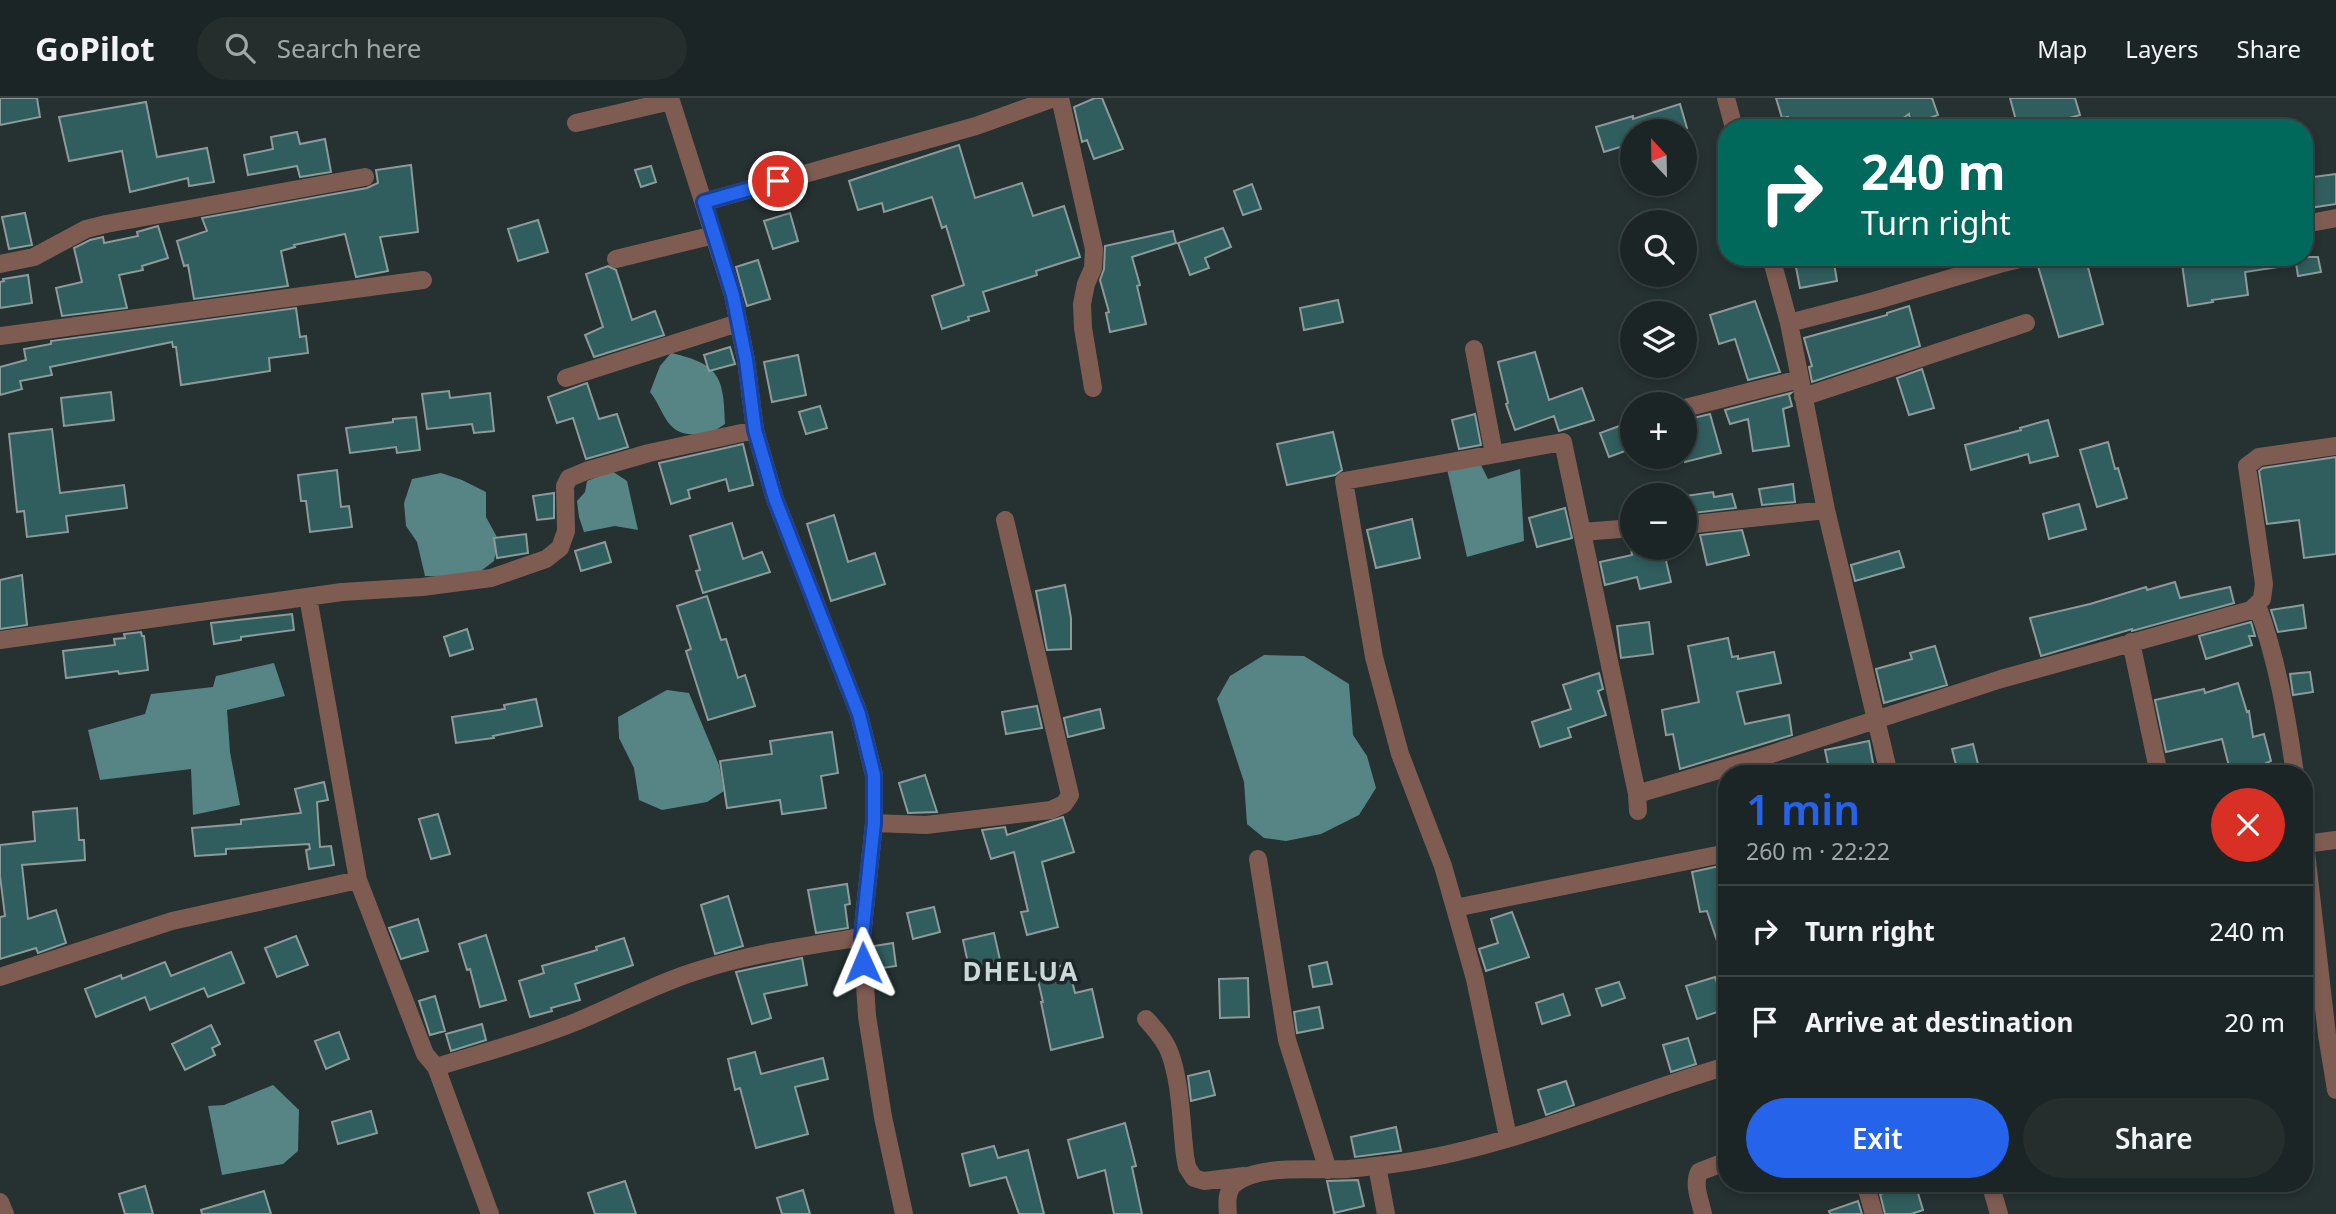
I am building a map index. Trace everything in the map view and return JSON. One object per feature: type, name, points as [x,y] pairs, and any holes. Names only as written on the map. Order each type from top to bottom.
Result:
[{"type":"street","points":[[704,202],[976,126],[1054,98]]},
{"type":"street","points":[[1060,98],[1094,249],[1093,268],[1082,304],[1083,328],[1093,388]]},
{"type":"street","points":[[1726,98],[1732,119]]},
{"type":"street","points":[[576,123],[671,99],[733,295],[755,430],[775,499],[859,714],[874,775],[874,823],[862,937],[869,1028],[883,1117],[904,1214]]},
{"type":"street","points":[[0,264],[34,257],[86,229],[106,223],[365,177]]},
{"type":"street","points":[[2313,223],[2336,219]]},
{"type":"street","points":[[616,259],[714,235]]},
{"type":"street","points":[[1773,266],[1789,323],[1826,510],[1887,765]]},
{"type":"street","points":[[1789,323],[1992,266]]},
{"type":"street","points":[[0,336],[423,280]]},
{"type":"street","points":[[566,378],[738,323]]},
{"type":"street","points":[[1697,406],[1801,388],[2026,323]]},
{"type":"street","points":[[1474,349],[1494,454]]},
{"type":"street","points":[[0,640],[342,592],[422,587],[491,578],[546,559],[560,548],[566,531],[565,486],[569,478],[649,453],[755,430]]},
{"type":"street","points":[[1508,1137],[1475,979],[1443,866],[1400,754],[1374,657],[1344,481],[1563,442],[1638,802],[1718,773]]},
{"type":"street","points":[[1740,765],[2001,679],[2233,616],[2257,605],[2262,599],[2264,584],[2247,466],[2259,457],[2336,446]]},
{"type":"street","points":[[1697,523],[1826,510]]},
{"type":"street","points":[[874,823],[926,825],[1051,810],[1064,804],[1070,794],[1005,520]]},
{"type":"street","points":[[1582,532],[1620,529]]},
{"type":"street","points":[[308,597],[358,880],[425,1054],[436,1067],[490,1214]]},
{"type":"street","points":[[2257,605],[2267,631],[2279,679],[2293,765]]},
{"type":"street","points":[[2131,642],[2157,765]]},
{"type":"street","points":[[2313,842],[2336,839]]},
{"type":"street","points":[[1455,908],[1718,855]]},
{"type":"street","points":[[1258,859],[1287,1040],[1328,1170]]},
{"type":"street","points":[[0,977],[172,921],[358,880]]},
{"type":"street","points":[[2313,914],[2336,1090]]},
{"type":"street","points":[[436,1067],[575,1022],[635,994],[698,970],[761,952],[862,937]]},
{"type":"street","points":[[1146,1019],[1169,1050],[1185,1156],[1194,1178],[1204,1181],[1270,1171],[1328,1170],[1421,1160],[1599,1110],[1718,1069]]},
{"type":"street","points":[[1703,1214],[1696,1178],[1699,1172],[1718,1165]]},
{"type":"street","points":[[1377,1166],[1386,1214]]},
{"type":"street","points":[[1228,1214],[1226,1201],[1232,1186],[1248,1176]]},
{"type":"street","points":[[1868,1192],[1874,1214]]},
{"type":"street","points":[[1993,1192],[1999,1214]]},
{"type":"street","points":[[0,1202],[5,1214]]},
{"type":"water","points":[[671,353],[700,362],[716,375],[720,383],[725,424],[708,435],[686,434],[675,429],[666,420],[650,392],[660,366]]},
{"type":"water","points":[[1479,461],[1488,479],[1520,469],[1524,541],[1467,557],[1447,469]]},
{"type":"water","points":[[612,471],[627,481],[638,530],[615,526],[584,532],[577,501],[585,492],[587,481]]},
{"type":"water","points":[[441,473],[486,492],[486,517],[498,539],[494,561],[473,577],[425,576],[417,542],[406,526],[404,503],[412,479]]},
{"type":"water","points":[[1264,655],[1304,656],[1349,684],[1353,735],[1367,756],[1376,788],[1359,815],[1321,834],[1286,841],[1264,838],[1247,824],[1244,782],[1217,699],[1230,676]]},
{"type":"water","points":[[274,663],[285,696],[227,710],[230,752],[240,805],[193,815],[191,769],[100,780],[88,730],[145,714],[151,694],[213,687],[216,676]]},
{"type":"water","points":[[667,690],[689,693],[719,765],[724,791],[707,802],[662,810],[639,800],[634,768],[619,738],[618,717]]},
{"type":"water","points":[[273,1085],[299,1110],[298,1151],[283,1164],[222,1175],[208,1106],[224,1105]]},
{"type":"building","points":[[0,98],[37,98],[40,117],[0,125]]},
{"type":"building","points":[[1095,98],[1102,98],[1123,149],[1094,159],[1087,140],[1082,142],[1074,107]]},
{"type":"building","points":[[1776,98],[1932,98],[1938,115],[1927,119],[1910,119],[1909,114],[1902,119],[1782,118]]},
{"type":"building","points":[[2010,98],[2075,98],[2080,115],[2066,119],[2016,119]]},
{"type":"building","points":[[146,102],[157,157],[207,148],[214,182],[189,186],[188,178],[130,192],[122,151],[69,161],[59,117]]},
{"type":"building","points":[[1680,104],[1684,119],[1633,119]]},
{"type":"building","points":[[1620,120],[1620,147],[1604,152],[1596,127]]},
{"type":"building","points":[[297,132],[300,144],[325,139],[331,172],[300,177],[297,166],[248,175],[244,155],[273,149],[271,137]]},
{"type":"building","points":[[959,145],[975,198],[1022,183],[1033,216],[1064,206],[1080,257],[1036,271],[1037,275],[983,292],[989,311],[942,329],[932,296],[964,285],[946,226],[942,228],[932,197],[884,212],[882,203],[858,210],[849,181]]},
{"type":"building","points":[[411,165],[418,232],[380,237],[388,271],[356,277],[345,234],[294,245],[295,247],[281,251],[288,286],[194,299],[188,265],[184,266],[177,241],[207,231],[202,218],[367,188],[378,183],[376,170]]},
{"type":"building","points":[[651,166],[656,182],[641,187],[635,170]]},
{"type":"building","points":[[2336,174],[2336,204],[2313,207],[2313,177]]},
{"type":"building","points":[[1252,184],[1261,209],[1243,215],[1234,191]]},
{"type":"building","points":[[25,213],[32,245],[9,249],[2,217]]},
{"type":"building","points":[[790,213],[798,241],[773,249],[764,221]]},
{"type":"building","points":[[538,220],[548,252],[518,261],[508,229]]},
{"type":"building","points":[[158,226],[168,258],[142,266],[143,270],[119,275],[127,308],[62,316],[56,288],[82,282],[74,248],[103,237],[104,243],[138,236],[137,232]]},
{"type":"building","points":[[1223,228],[1231,247],[1205,258],[1209,268],[1190,275],[1178,243]]},
{"type":"building","points":[[1173,231],[1176,243],[1132,257],[1140,285],[1137,286],[1146,324],[1110,332],[1106,313],[1109,312],[1100,280],[1104,269],[1105,246]]},
{"type":"building","points":[[2313,257],[2318,257],[2321,272],[2298,276],[2296,266],[2313,266]]},
{"type":"building","points":[[758,260],[770,299],[747,306],[736,267]]},
{"type":"building","points":[[608,266],[616,270],[632,320],[655,311],[664,335],[594,357],[585,335],[603,327],[586,274]]},
{"type":"building","points":[[1796,266],[1834,266],[1837,281],[1800,288]]},
{"type":"building","points":[[2038,266],[2088,266],[2103,324],[2059,337]]},
{"type":"building","points":[[2182,266],[2279,266],[2245,272],[2248,295],[2188,306]]},
{"type":"building","points":[[28,275],[32,303],[0,308],[0,282],[4,281],[3,279]]},
{"type":"building","points":[[1338,300],[1343,322],[1304,330],[1300,308]]},
{"type":"building","points":[[1755,301],[1780,372],[1748,380],[1735,339],[1719,344],[1710,315]]},
{"type":"building","points":[[1909,306],[1920,346],[1812,382],[1809,367],[1812,366],[1804,338],[1887,315]]},
{"type":"building","points":[[296,308],[300,337],[306,336],[308,353],[269,358],[270,371],[181,385],[176,347],[173,347],[172,342],[50,367],[52,375],[20,381],[22,389],[0,395],[0,367],[26,360],[24,349],[51,344],[51,341]]},
{"type":"building","points":[[730,347],[735,364],[709,371],[704,355]]},
{"type":"building","points":[[1535,352],[1549,400],[1582,388],[1594,420],[1559,431],[1554,416],[1515,430],[1506,404],[1508,403],[1498,362]]},
{"type":"building","points":[[798,355],[806,395],[772,402],[764,362]]},
{"type":"building","points":[[1922,369],[1934,408],[1909,415],[1897,378]]},
{"type":"building","points":[[587,383],[599,419],[617,414],[628,447],[586,459],[573,418],[557,423],[548,397]]},
{"type":"building","points":[[449,391],[450,398],[490,393],[494,431],[474,433],[472,424],[427,429],[422,394]]},
{"type":"building","points":[[111,392],[114,420],[64,426],[61,398]]},
{"type":"building","points":[[1791,393],[1789,395],[1792,406],[1783,409],[1789,446],[1753,451],[1748,419],[1730,424],[1725,410]]},
{"type":"building","points":[[820,406],[827,428],[806,434],[799,412]]},
{"type":"building","points":[[1475,414],[1481,445],[1459,449],[1452,420]]},
{"type":"building","points":[[1710,414],[1721,453],[1697,459],[1697,417]]},
{"type":"building","points":[[416,417],[420,450],[397,453],[396,447],[350,453],[346,428]]},
{"type":"building","points":[[2048,420],[2058,456],[2030,463],[2028,454],[1971,470],[1965,445]]},
{"type":"building","points":[[1620,426],[1620,453],[1609,457],[1600,433]]},
{"type":"building","points":[[52,429],[60,493],[124,485],[127,508],[66,516],[68,532],[27,537],[24,511],[17,512],[9,434]]},
{"type":"building","points":[[1333,432],[1342,470],[1335,475],[1287,485],[1277,444]]},
{"type":"building","points":[[2108,442],[2127,498],[2097,507],[2080,450]]},
{"type":"building","points":[[743,444],[753,485],[729,491],[726,479],[688,490],[690,498],[671,504],[659,463]]},
{"type":"building","points":[[2336,457],[2336,554],[2304,558],[2299,520],[2267,524],[2259,471],[2263,468]]},
{"type":"building","points":[[337,470],[341,507],[349,506],[352,527],[310,532],[306,501],[301,501],[298,475]]},
{"type":"building","points":[[1793,484],[1795,502],[1762,505],[1759,489]]},
{"type":"building","points":[[1713,492],[1714,497],[1732,494],[1736,508],[1697,513],[1697,494]]},
{"type":"building","points":[[554,493],[554,518],[537,520],[533,496]]},
{"type":"building","points":[[2079,504],[2086,529],[2049,539],[2043,514]]},
{"type":"building","points":[[1565,508],[1572,538],[1537,547],[1529,518]]},
{"type":"building","points":[[834,515],[848,562],[875,553],[885,584],[831,601],[807,524]]},
{"type":"building","points":[[1412,519],[1420,558],[1376,568],[1367,530]]},
{"type":"building","points":[[732,523],[743,559],[762,552],[770,572],[703,593],[696,571],[700,570],[690,536]]},
{"type":"building","points":[[1742,530],[1749,555],[1707,565],[1700,535]]},
{"type":"building","points":[[526,534],[528,553],[497,558],[494,538]]},
{"type":"building","points":[[605,542],[611,562],[581,571],[575,551]]},
{"type":"building","points":[[1899,551],[1904,567],[1855,581],[1851,565]]},
{"type":"building","points":[[1620,558],[1620,560],[1666,560],[1671,582],[1640,589],[1637,577],[1605,585],[1600,562]]},
{"type":"building","points":[[22,575],[27,625],[0,629],[0,580]]},
{"type":"building","points":[[2175,582],[2180,598],[2230,587],[2234,603],[2041,656],[2030,618],[2146,587],[2147,590]]},
{"type":"building","points":[[1065,585],[1071,618],[1071,649],[1047,650],[1036,591]]},
{"type":"building","points":[[707,596],[721,640],[726,639],[738,678],[745,675],[755,706],[708,720],[686,651],[691,649],[677,606]]},
{"type":"building","points":[[2303,605],[2306,628],[2278,632],[2271,610]]},
{"type":"building","points":[[292,614],[294,630],[241,637],[241,640],[214,644],[211,623]]},
{"type":"building","points":[[1649,622],[1653,654],[1621,658],[1617,626]]},
{"type":"building","points":[[2251,622],[2255,636],[2249,636],[2252,645],[2206,659],[2199,636]]},
{"type":"building","points":[[467,629],[473,649],[450,656],[444,637]]},
{"type":"building","points":[[141,632],[144,636],[148,670],[66,678],[63,651],[115,645],[114,639],[125,638],[124,634]]},
{"type":"building","points":[[1728,638],[1732,657],[1738,656],[1738,659],[1774,652],[1781,683],[1737,692],[1745,724],[1789,715],[1792,735],[1680,769],[1673,734],[1666,735],[1662,710],[1699,702],[1688,646]]},
{"type":"building","points":[[1935,646],[1947,685],[1884,703],[1876,669],[1912,659],[1910,653]]},
{"type":"building","points":[[2310,672],[2313,692],[2293,695],[2290,674]]},
{"type":"building","points":[[1599,673],[1603,689],[1598,691],[1606,715],[1568,728],[1571,737],[1540,747],[1532,722],[1571,709],[1563,685]]},
{"type":"building","points":[[2238,683],[2247,712],[2249,711],[2253,737],[2264,734],[2271,761],[2267,765],[2229,765],[2222,739],[2166,752],[2155,700],[2204,689],[2205,693]]},
{"type":"building","points":[[536,699],[542,726],[493,736],[494,738],[456,743],[452,717],[505,709],[504,705]]},
{"type":"building","points":[[1037,706],[1042,728],[1006,734],[1002,712]]},
{"type":"building","points":[[1100,709],[1104,728],[1068,737],[1064,718]]},
{"type":"building","points":[[832,732],[838,773],[821,776],[826,808],[782,814],[780,800],[727,808],[720,761],[772,754],[770,741]]},
{"type":"building","points":[[1869,741],[1873,765],[1828,765],[1825,750]]},
{"type":"building","points":[[1973,744],[1978,764],[1956,765],[1952,749]]},
{"type":"building","points":[[925,775],[937,812],[908,813],[899,783]]},
{"type":"building","points":[[324,782],[328,800],[317,802],[320,847],[331,846],[334,865],[309,869],[306,850],[310,849],[309,844],[226,849],[226,854],[195,856],[192,828],[241,824],[241,820],[301,813],[295,789]]},
{"type":"building","points":[[77,808],[79,840],[84,840],[85,860],[22,865],[28,919],[56,910],[66,943],[38,953],[36,948],[0,959],[0,917],[5,916],[0,876],[0,845],[35,841],[33,812]]},
{"type":"building","points":[[438,814],[450,854],[431,859],[419,819]]},
{"type":"building","points":[[1063,817],[1074,852],[1042,862],[1058,927],[1027,935],[1021,912],[1028,911],[1014,852],[991,859],[982,830],[1005,827],[1007,835]]},
{"type":"building","points":[[1718,866],[1718,944],[1707,911],[1700,912],[1692,872]]},
{"type":"building","points":[[847,884],[850,904],[845,905],[848,928],[816,933],[808,890]]},
{"type":"building","points":[[728,896],[743,946],[715,954],[701,905]]},
{"type":"building","points":[[934,907],[940,932],[913,939],[907,913]]},
{"type":"building","points":[[1512,912],[1529,957],[1486,971],[1479,949],[1498,943],[1491,919]]},
{"type":"building","points":[[418,919],[428,951],[401,959],[389,928]]},
{"type":"building","points":[[994,933],[1000,960],[969,968],[963,940]]},
{"type":"building","points":[[486,935],[506,1000],[480,1007],[470,969],[467,970],[459,944]]},
{"type":"building","points":[[296,936],[308,965],[277,977],[265,948]]},
{"type":"building","points":[[624,938],[633,965],[575,984],[580,1000],[530,1017],[519,981],[544,973],[542,966],[597,950],[596,947]]},
{"type":"building","points":[[893,943],[896,966],[875,969],[874,946]]},
{"type":"building","points":[[231,952],[244,983],[208,997],[204,988],[150,1010],[145,997],[96,1017],[85,989],[121,975],[122,979],[165,962],[171,976]]},
{"type":"building","points":[[802,958],[807,985],[764,994],[771,1018],[752,1024],[736,972]]},
{"type":"building","points":[[1327,962],[1332,984],[1313,987],[1309,966]]},
{"type":"building","points":[[1068,964],[1075,993],[1092,989],[1103,1037],[1051,1050],[1036,972]]},
{"type":"building","points":[[1715,977],[1718,986],[1718,1012],[1697,1019],[1686,986]]},
{"type":"building","points":[[1248,978],[1249,1017],[1220,1018],[1219,979]]},
{"type":"building","points":[[1619,982],[1625,998],[1602,1006],[1596,989]]},
{"type":"building","points":[[1563,994],[1570,1015],[1542,1024],[1536,1003]]},
{"type":"building","points":[[435,996],[445,1031],[430,1035],[419,1001]]},
{"type":"building","points":[[1319,1007],[1323,1028],[1297,1033],[1294,1012]]},
{"type":"building","points":[[482,1024],[486,1040],[451,1051],[446,1034]]},
{"type":"building","points":[[211,1025],[220,1044],[212,1048],[215,1055],[185,1070],[172,1044]]},
{"type":"building","points":[[339,1032],[349,1059],[326,1069],[315,1041]]},
{"type":"building","points":[[1688,1038],[1696,1064],[1671,1072],[1663,1045]]},
{"type":"building","points":[[755,1052],[761,1074],[823,1058],[828,1079],[795,1087],[808,1134],[756,1148],[740,1088],[735,1090],[728,1059]]},
{"type":"building","points":[[1209,1071],[1215,1095],[1191,1101],[1188,1076]]},
{"type":"building","points":[[1566,1081],[1574,1105],[1546,1115],[1538,1090]]},
{"type":"building","points":[[371,1111],[377,1133],[338,1144],[332,1122]]},
{"type":"building","points":[[1125,1123],[1136,1166],[1132,1167],[1142,1214],[1114,1214],[1105,1170],[1078,1178],[1068,1140]]},
{"type":"building","points":[[1396,1127],[1401,1151],[1355,1157],[1351,1137]]},
{"type":"building","points":[[994,1146],[998,1158],[1028,1150],[1044,1214],[1019,1214],[1006,1177],[970,1186],[962,1154]]},
{"type":"building","points":[[1358,1180],[1364,1206],[1334,1213],[1327,1181]]},
{"type":"building","points":[[625,1181],[636,1214],[595,1214],[588,1193]]},
{"type":"building","points":[[145,1186],[153,1214],[125,1214],[119,1194]]},
{"type":"building","points":[[803,1190],[810,1214],[782,1214],[777,1198]]},
{"type":"building","points":[[264,1191],[271,1214],[202,1214],[201,1210]]},
{"type":"building","points":[[1918,1192],[1923,1210],[1911,1214],[1885,1214],[1880,1194]]},
{"type":"building","points":[[1858,1201],[1862,1214],[1830,1214],[1829,1211]]},
{"type":"district","name":"DHELUA","points":[[1021,971]]},
{"type":"route","points":[[778,181],[704,202],[733,295],[746,360],[755,430],[775,499],[859,714],[874,775],[874,823],[862,937],[863,963]]}]
